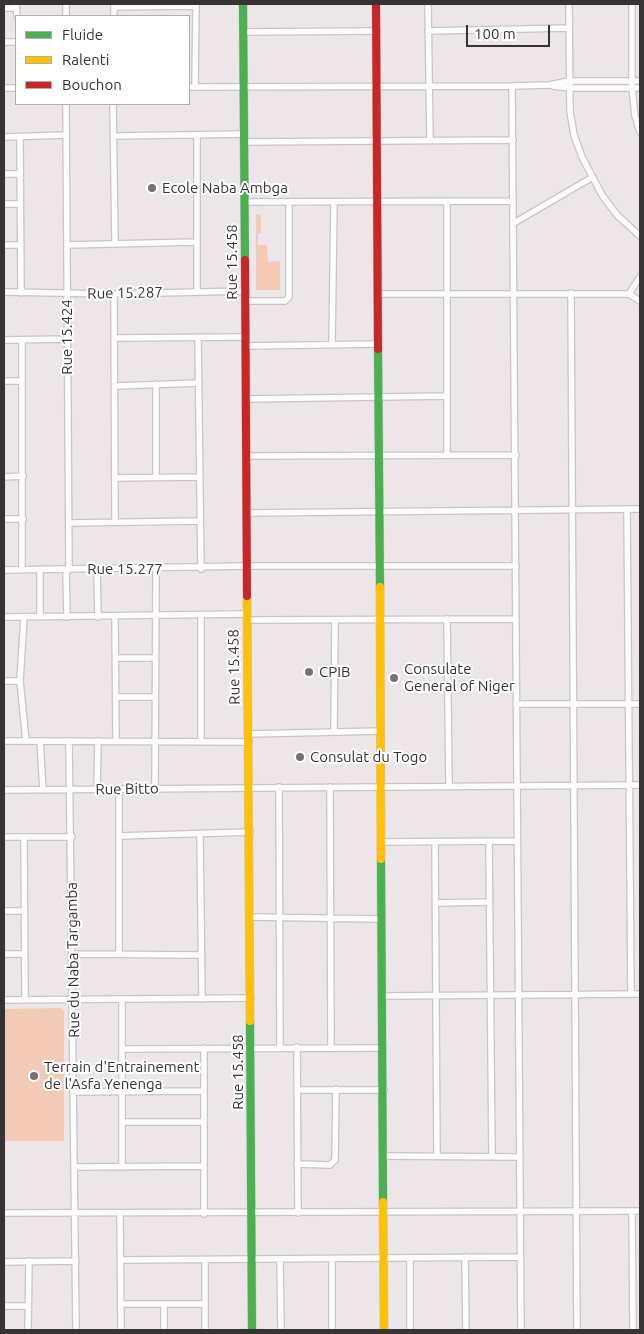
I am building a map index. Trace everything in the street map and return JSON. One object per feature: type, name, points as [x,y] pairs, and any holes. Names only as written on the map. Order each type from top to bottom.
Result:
[{"type":"street","name":"Rue 15.458","points":[[243,4],[252,1048],[252,1330]]},
{"type":"street","points":[[376,4],[384,1330]]},
{"type":"street","points":[[428,4],[430,140]]},
{"type":"street","points":[[569,4],[569,88],[574,134],[592,178],[617,215],[640,236]]},
{"type":"street","points":[[632,4],[632,85],[635,116],[640,132]]},
{"type":"street","points":[[114,5],[196,5],[196,40],[192,87],[549,86],[569,88],[632,85],[640,81]]},
{"type":"street","points":[[4,8],[16,6]]},
{"type":"street","points":[[428,31],[568,28]]},
{"type":"street","points":[[243,32],[377,31]]},
{"type":"street","points":[[190,40],[196,40]]},
{"type":"street","points":[[549,86],[569,82],[632,85],[640,88]]},
{"type":"street","points":[[512,86],[515,294],[520,1330]]},
{"type":"street","name":"Rue 15.424","points":[[66,105],[67,617]]},
{"type":"street","points":[[113,105],[115,243]]},
{"type":"street","points":[[4,137],[66,135]]},
{"type":"street","points":[[114,136],[197,135],[377,141],[514,140]]},
{"type":"street","points":[[197,135],[197,291]]},
{"type":"street","points":[[20,137],[21,292]]},
{"type":"street","points":[[4,174],[20,174]]},
{"type":"street","points":[[514,222],[592,178]]},
{"type":"street","points":[[245,202],[514,201]]},
{"type":"street","points":[[246,301],[285,301],[289,296],[289,202]]},
{"type":"street","points":[[332,344],[334,202]]},
{"type":"street","points":[[447,202],[447,455]]},
{"type":"street","points":[[4,204],[20,204]]},
{"type":"street","points":[[67,245],[196,242]]},
{"type":"street","points":[[4,245],[21,245]]},
{"type":"street","points":[[629,294],[640,277]]},
{"type":"street","name":"Rue 15.287","points":[[4,292],[114,294],[246,291]]},
{"type":"street","points":[[571,293],[572,785],[576,994],[577,1330]]},
{"type":"street","points":[[114,294],[116,386],[115,522]]},
{"type":"street","points":[[378,294],[629,294],[640,301]]},
{"type":"street","points":[[115,338],[198,338],[246,342],[378,344]]},
{"type":"street","points":[[198,338],[201,569]]},
{"type":"street","points":[[4,340],[66,339]]},
{"type":"street","points":[[22,340],[22,570]]},
{"type":"street","points":[[4,380],[22,380]]},
{"type":"street","points":[[156,384],[156,477]]},
{"type":"street","points":[[116,386],[199,384]]},
{"type":"street","points":[[246,399],[447,396]]},
{"type":"street","points":[[246,456],[516,456]]},
{"type":"street","points":[[4,477],[23,476]]},
{"type":"street","points":[[115,478],[199,476]]},
{"type":"street","points":[[627,509],[631,994]]},
{"type":"street","points":[[246,513],[380,510],[640,509]]},
{"type":"street","points":[[4,519],[23,519]]},
{"type":"street","points":[[68,523],[199,522]]},
{"type":"street","name":"Rue 15.277","points":[[4,570],[201,569],[247,566],[516,566]]},
{"type":"street","points":[[155,788],[156,569]]},
{"type":"street","points":[[40,570],[40,617]]},
{"type":"street","points":[[97,570],[98,617]]},
{"type":"street","points":[[4,617],[201,616],[335,620],[381,618],[516,619]]},
{"type":"street","points":[[201,616],[201,741]]},
{"type":"street","points":[[24,617],[20,681],[26,741]]},
{"type":"street","points":[[115,617],[116,741]]},
{"type":"street","points":[[447,619],[449,786]]},
{"type":"street","points":[[334,731],[335,620]]},
{"type":"street","points":[[116,658],[155,658]]},
{"type":"street","points":[[4,681],[20,681]]},
{"type":"street","points":[[116,697],[155,697]]},
{"type":"street","points":[[516,704],[640,704]]},
{"type":"street","points":[[249,734],[381,731]]},
{"type":"street","points":[[4,741],[249,742]]},
{"type":"street","points":[[40,741],[43,790]]},
{"type":"street","name":"Rue du Naba Targamba","points":[[69,741],[74,999],[76,1330]]},
{"type":"street","points":[[97,789],[98,741]]},
{"type":"street","name":"Rue Bitto","points":[[4,790],[640,785]]},
{"type":"street","points":[[279,787],[280,1047]]},
{"type":"street","points":[[330,787],[329,919],[331,1046]]},
{"type":"street","points":[[119,789],[119,954]]},
{"type":"street","points":[[119,836],[250,832]]},
{"type":"street","points":[[200,835],[202,999]]},
{"type":"street","points":[[4,837],[72,837]]},
{"type":"street","points":[[24,837],[25,1000]]},
{"type":"street","points":[[382,842],[517,841]]},
{"type":"street","points":[[435,842],[437,995],[436,1156]]},
{"type":"street","points":[[490,842],[492,1157]]},
{"type":"street","points":[[436,903],[489,902]]},
{"type":"street","points":[[4,911],[24,910]]},
{"type":"street","points":[[250,917],[279,919],[382,918]]},
{"type":"street","points":[[4,954],[24,954]]},
{"type":"street","points":[[73,954],[201,954]]},
{"type":"street","points":[[383,996],[640,994]]},
{"type":"street","points":[[4,1000],[251,998]]},
{"type":"street","points":[[122,999],[122,1167]]},
{"type":"street","points":[[122,1049],[331,1046],[383,1048]]},
{"type":"street","points":[[297,1047],[298,1213]]},
{"type":"street","points":[[204,1048],[204,1214]]},
{"type":"street","points":[[298,1164],[330,1165],[336,1160],[336,1089]]},
{"type":"street","points":[[297,1090],[384,1090]]},
{"type":"street","points":[[75,1092],[204,1091]]},
{"type":"street","points":[[122,1122],[204,1122]]},
{"type":"street","points":[[383,1156],[518,1157]]},
{"type":"street","points":[[75,1168],[204,1166]]},
{"type":"street","points":[[632,1210],[633,1330]]},
{"type":"street","points":[[4,1213],[204,1214],[640,1210]]},
{"type":"street","points":[[120,1214],[121,1330]]},
{"type":"street","points":[[121,1260],[520,1257]]},
{"type":"street","points":[[410,1258],[410,1330]]},
{"type":"street","points":[[465,1258],[466,1330]]},
{"type":"street","points":[[280,1259],[281,1330]]},
{"type":"street","points":[[332,1259],[332,1330]]},
{"type":"street","points":[[4,1262],[76,1260]]},
{"type":"street","points":[[205,1260],[205,1330]]},
{"type":"street","points":[[28,1330],[29,1261]]},
{"type":"street","points":[[121,1304],[205,1304]]},
{"type":"street","points":[[164,1305],[164,1330]]},
{"type":"street","points":[[4,1306],[28,1306]]},
{"type":"shaded area","points":[[256,214],[261,215],[261,233],[258,234],[258,245],[267,245],[268,262],[280,261],[280,290],[256,290]]},
{"type":"shaded area","name":"Terrain d'Entrainement de l'Asfa Yenenga","points":[[61,1008],[64,1011],[64,1141],[4,1141],[4,1009]]},
{"type":"traffic: fast","points":[[243,4],[245,260]]},
{"type":"traffic: fast","points":[[378,349],[380,587]]},
{"type":"traffic: fast","points":[[381,859],[383,1202]]},
{"type":"traffic: fast","points":[[250,1021],[252,1330]]},
{"type":"traffic: slow","points":[[380,587],[381,859]]},
{"type":"traffic: slow","points":[[247,596],[250,1021]]},
{"type":"traffic: slow","points":[[383,1202],[384,1330]]},
{"type":"traffic: jam","points":[[376,4],[378,349]]},
{"type":"traffic: jam","points":[[245,260],[247,596]]},
{"type":"place","name":"Ecole Naba Ambga","points":[[152,188]]},
{"type":"place","name":"CPIB","points":[[309,672]]},
{"type":"place","name":"Consulate General of Niger","points":[[394,678]]},
{"type":"place","name":"Consulat du Togo","points":[[300,757]]},
{"type":"place","name":"Terrain d'Entrainement de l'Asfa Yenenga","points":[[34,1076]]}]
